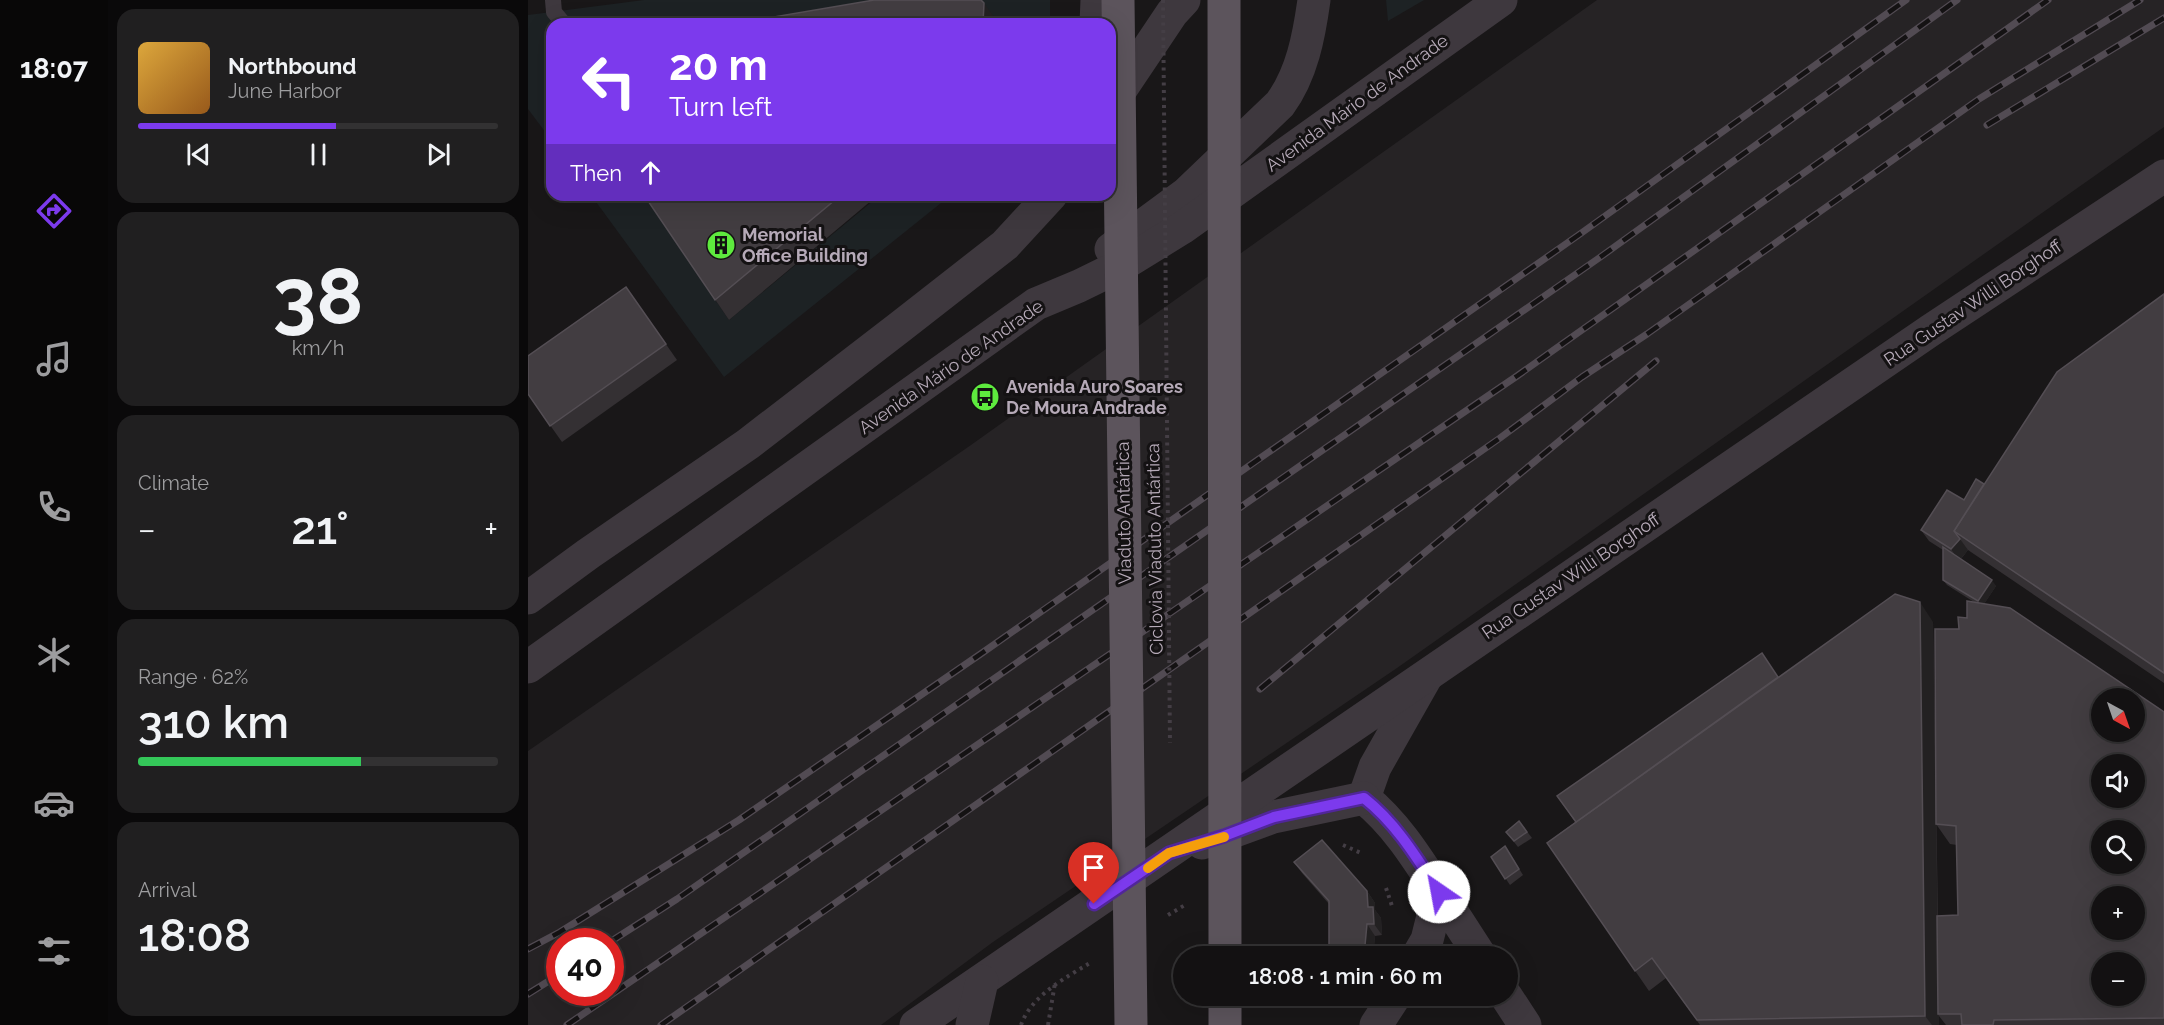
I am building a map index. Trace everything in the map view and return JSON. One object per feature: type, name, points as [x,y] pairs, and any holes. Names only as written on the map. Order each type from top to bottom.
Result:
[{"type":"main road","name":"Viaduto Antártica","points":[[1118,0],[1131,1025]]},
{"type":"main road","points":[[1224,0],[1225,946]]},
{"type":"main road","points":[[1225,1006],[1225,1025]]},
{"type":"street","points":[[1096,18],[1097,0]]},
{"type":"street","points":[[1116,96],[1172,13],[1184,0]]},
{"type":"street","points":[[1036,304],[1187,193],[1269,117],[1290,92],[1305,51],[1314,0]]},
{"type":"street","name":"Avenida Mário de Andrade","points":[[528,667],[1036,304],[1122,265],[1182,228],[1501,0]]},
{"type":"street","name":"Rua Gustav Willi Borghoff","points":[[916,1025],[1931,330],[2164,176]]},
{"type":"street","points":[[528,598],[748,444],[1005,245],[1045,201]]},
{"type":"street","points":[[1364,798],[1375,767],[1428,673]]},
{"type":"street","points":[[1169,853],[1274,817],[1364,798]]},
{"type":"street","points":[[1364,798],[1383,813],[1405,840],[1474,946]]},
{"type":"street","points":[[1423,946],[1439,892]]},
{"type":"street","points":[[972,1025],[981,981]]},
{"type":"street","points":[[1376,1025],[1388,1006]]},
{"type":"street","points":[[1513,1006],[1525,1025]]},
{"type":"lane","points":[[553,0],[554,12],[559,18]]},
{"type":"path","name":"Ciclovia Viaduto Antártica","points":[[1163,0],[1170,751]]},
{"type":"path","points":[[1172,906],[1172,918]]},
{"type":"path","points":[[1048,1025],[1055,983]]},
{"type":"shaded area","points":[[644,0],[1050,0],[1050,18],[546,18],[546,133],[528,109],[528,15]]},
{"type":"shaded area","points":[[1386,0],[1424,0],[1388,21]]},
{"type":"shaded area","points":[[1597,0],[2164,0],[2164,127],[1397,668],[993,942],[881,1025],[528,1025],[528,751],[971,445]]},
{"type":"shaded area","points":[[595,201],[648,201],[729,320],[873,201],[944,201],[724,377]]},
{"type":"building","points":[[874,0],[981,0],[984,3],[983,18],[768,18]]},
{"type":"building","points":[[648,201],[834,201],[715,300]]},
{"type":"building","points":[[626,287],[666,344],[550,426],[528,394],[528,356]]},
{"type":"building","points":[[2164,294],[2164,673],[1954,531],[2057,372]]},
{"type":"building","points":[[1976,479],[1984,484],[1954,531],[1960,539],[1951,549],[1921,530],[1947,490],[1964,500]]},
{"type":"building","points":[[1943,547],[1992,580],[1978,601],[1943,580]]},
{"type":"building","points":[[1895,594],[1920,602],[1925,1016],[1697,1020],[1652,958],[1635,971],[1547,843]]},
{"type":"building","points":[[1967,601],[2010,608],[2128,688],[2091,688],[2091,742],[2145,742],[2145,699],[2164,712],[2164,1018],[1994,1020],[1993,1025],[1962,1025],[1961,1014],[1938,1014],[1937,916],[1958,915],[1956,826],[1936,824],[1935,629],[1959,629],[1958,617],[1967,618]]},
{"type":"building","points":[[1762,653],[1778,677],[1576,822],[1557,796]]},
{"type":"building","points":[[1519,821],[1527,832],[1514,841],[1506,832]]},
{"type":"building","points":[[1322,840],[1367,891],[1368,907],[1373,907],[1374,924],[1367,924],[1365,946],[1329,946],[1329,901],[1294,862]]},
{"type":"building","points":[[1505,846],[1519,869],[1505,879],[1491,857]]},
{"type":"railway","points":[[528,949],[560,932],[739,820],[982,653],[1580,234],[1906,0]]},
{"type":"railway","points":[[624,933],[677,899],[1599,258],[1957,0]]},
{"type":"railway","points":[[567,1025],[1517,376],[2048,0]]},
{"type":"railway","points":[[661,1025],[1500,438],[1582,377],[1647,334],[1979,99],[2140,0]]},
{"type":"railway","points":[[1987,125],[2164,18]]},
{"type":"railway","points":[[1260,689],[1656,361]]},
{"type":"railway","points":[[528,994],[546,983]]},
{"type":"slow traffic","points":[[1148,868],[1169,853],[1224,837]]},
{"type":"place","name":"Memorial Office Building","points":[[721,245]]},
{"type":"place","name":"Avenida Auro Soares De Moura Andrade","points":[[985,397]]},
{"type":"route","points":[[1094,904],[1169,853],[1274,817],[1364,798],[1383,813],[1405,840],[1439,892]]}]
